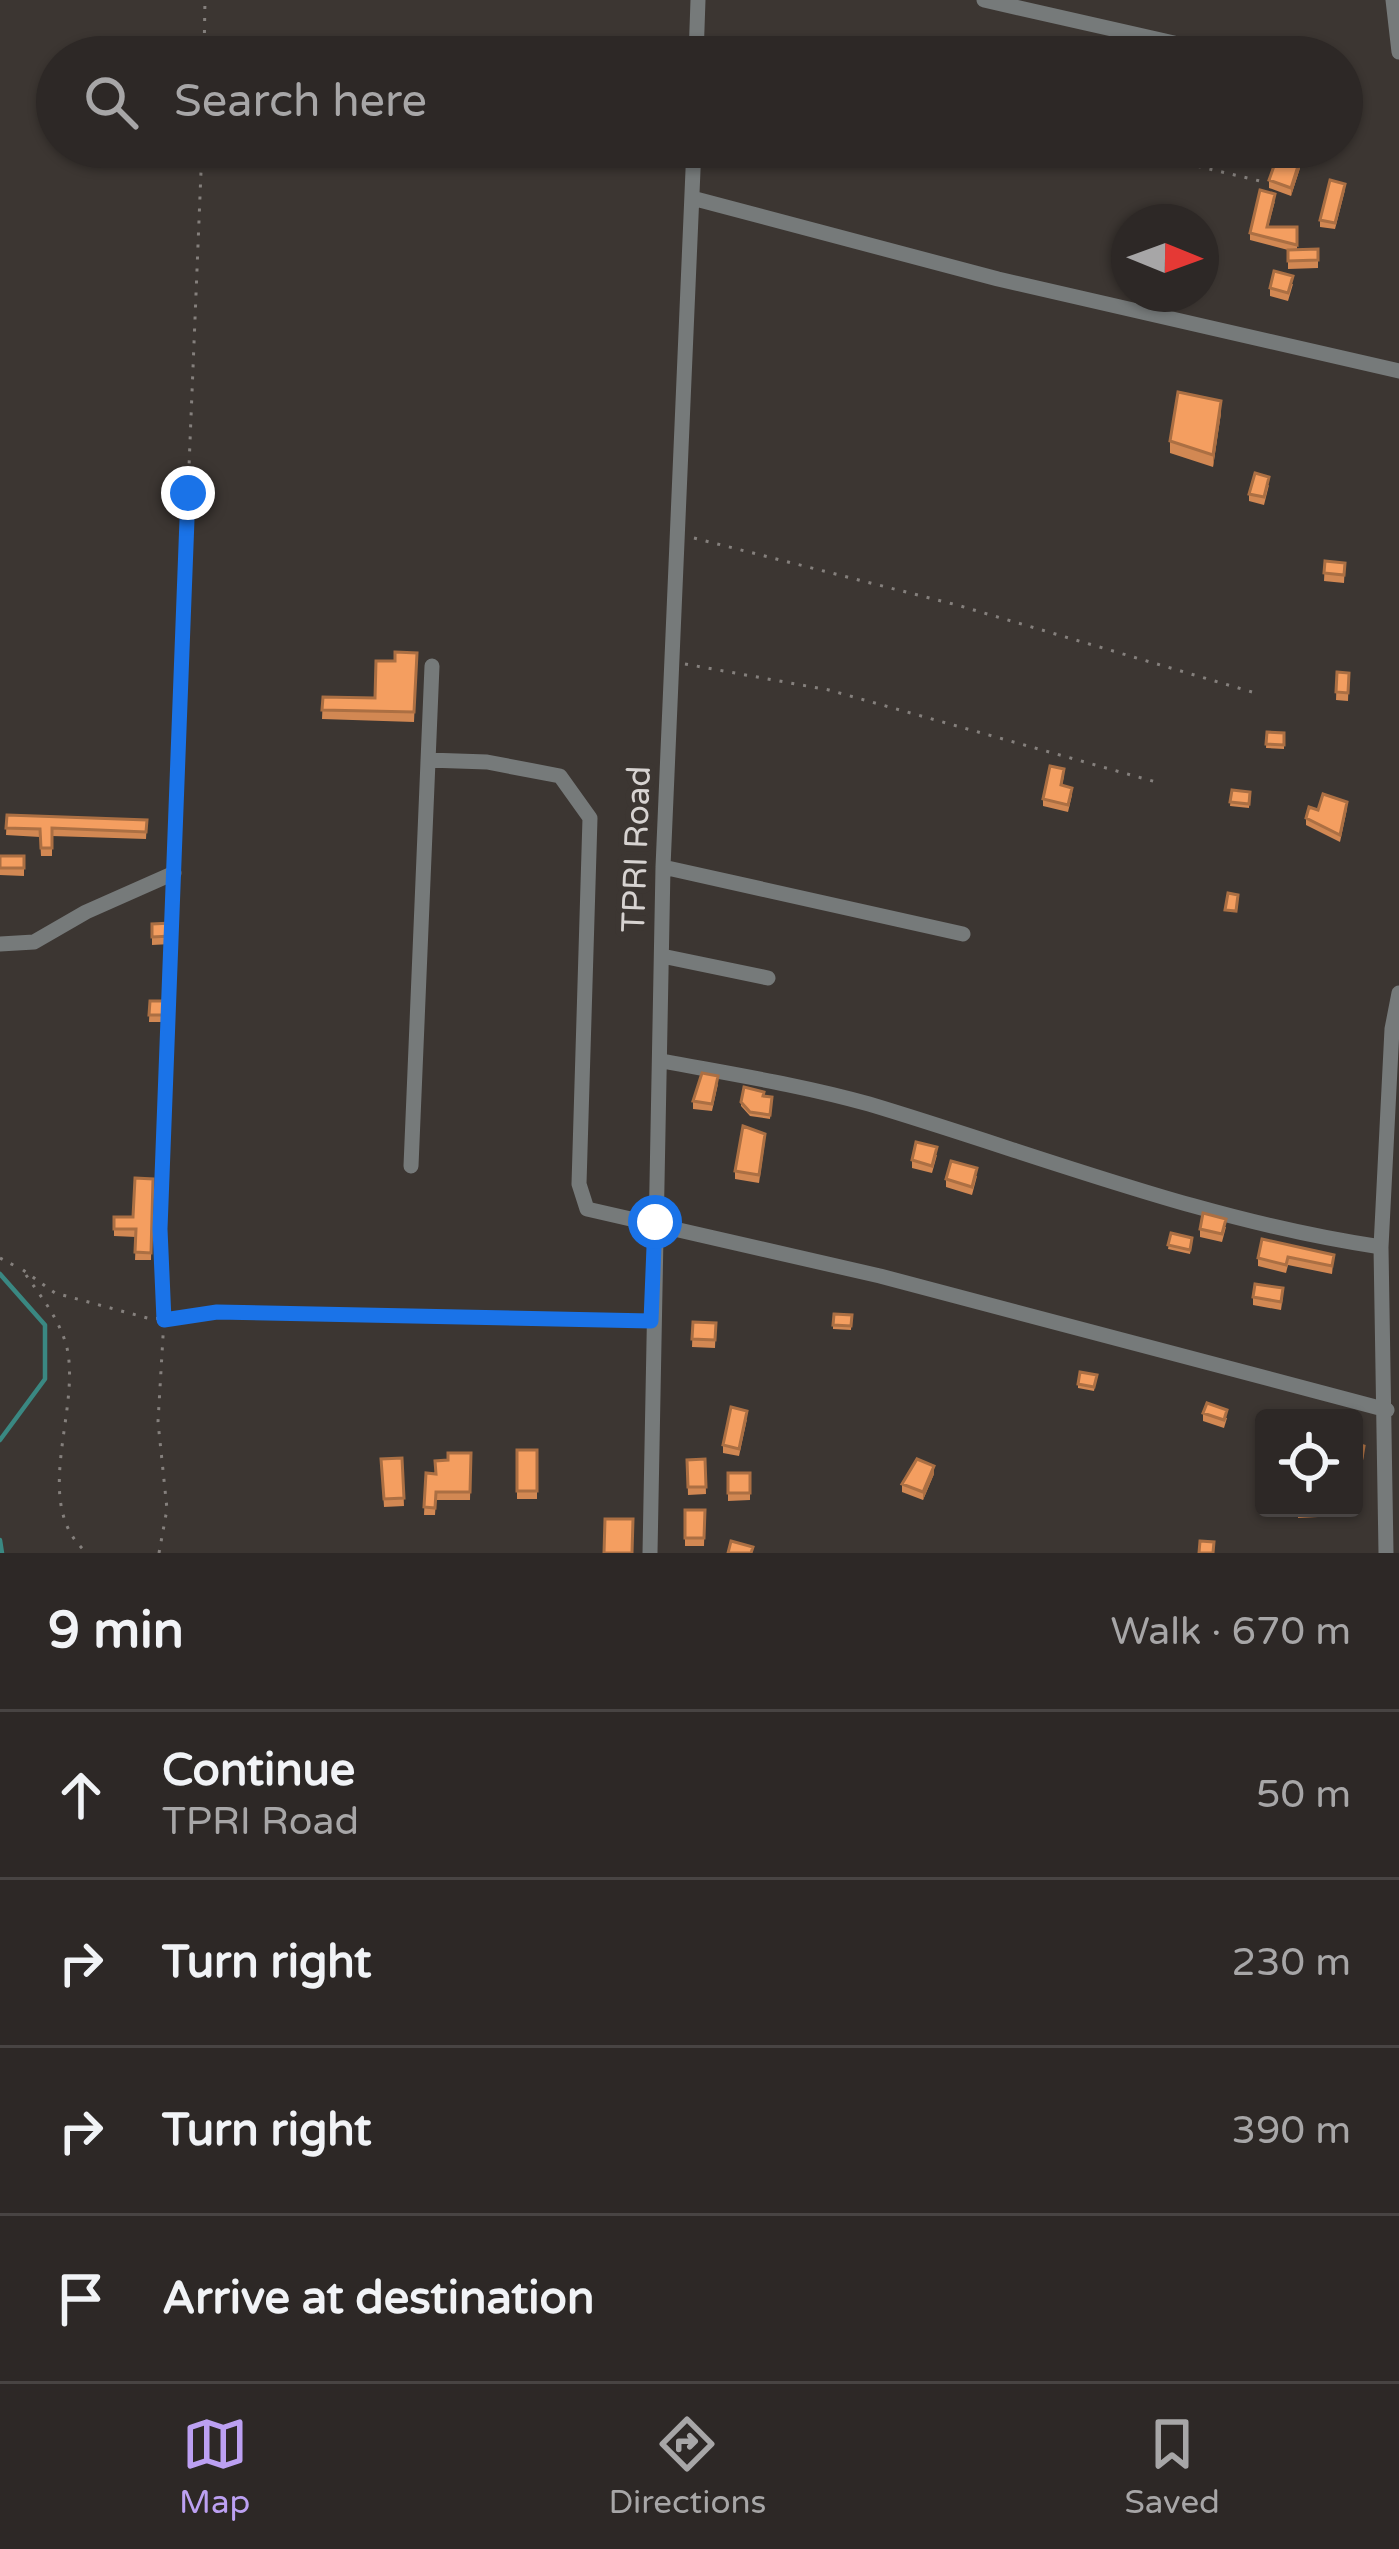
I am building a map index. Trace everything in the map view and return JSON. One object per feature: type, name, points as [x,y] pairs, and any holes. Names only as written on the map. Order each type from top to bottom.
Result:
[{"type":"street","points":[[697,36],[698,0]]},
{"type":"street","points":[[983,0],[1143,36]]},
{"type":"street","points":[[1393,0],[1399,52]]},
{"type":"street","name":"TPRI Road","points":[[650,1553],[662,867],[693,168]]},
{"type":"street","points":[[692,198],[998,279],[1399,371]]},
{"type":"street","points":[[411,1166],[432,666]]},
{"type":"street","points":[[428,760],[540,770],[560,776],[581,799],[593,838],[579,1184],[582,1203],[595,1213],[655,1222],[1387,1410]]},
{"type":"street","points":[[662,867],[963,934]]},
{"type":"street","points":[[0,944],[34,942],[86,912],[174,873]]},
{"type":"street","points":[[662,956],[768,978]]},
{"type":"street","points":[[1386,1553],[1381,1247],[1399,993]]},
{"type":"street","points":[[662,1061],[868,1104],[1109,1184],[1381,1247]]},
{"type":"path","points":[[204,36],[205,0]]},
{"type":"path","points":[[159,1553],[166,1509],[158,1422],[164,1320],[160,1229],[180,600],[201,168]]},
{"type":"path","points":[[1205,168],[1260,181]]},
{"type":"path","points":[[675,534],[957,605],[1252,692]]},
{"type":"path","points":[[671,667],[691,662],[829,690],[1156,782]]},
{"type":"path","points":[[0,1258],[55,1293],[164,1320],[217,1312],[651,1321]]},
{"type":"path","points":[[22,1270],[56,1318],[68,1350],[61,1495],[66,1530],[87,1553]]},
{"type":"building","points":[[1273,168],[1297,168],[1291,188],[1269,180]]},
{"type":"building","points":[[1330,180],[1345,184],[1335,223],[1320,220]]},
{"type":"building","points":[[1260,190],[1275,194],[1267,227],[1297,227],[1297,245],[1250,233]]},
{"type":"building","points":[[1318,249],[1318,260],[1288,261],[1288,250]]},
{"type":"building","points":[[1274,271],[1293,276],[1288,293],[1270,288]]},
{"type":"building","points":[[1178,392],[1221,401],[1213,455],[1170,441]]},
{"type":"building","points":[[1255,473],[1269,477],[1264,497],[1249,494]]},
{"type":"building","points":[[1325,561],[1345,563],[1344,575],[1324,573]]},
{"type":"building","points":[[395,652],[417,653],[414,712],[322,710],[323,697],[375,698],[376,661],[395,661]]},
{"type":"building","points":[[1337,672],[1349,673],[1348,693],[1336,692]]},
{"type":"building","points":[[1267,732],[1284,733],[1284,745],[1266,744]]},
{"type":"building","points":[[1050,766],[1064,769],[1061,785],[1072,788],[1068,805],[1043,799]]},
{"type":"building","points":[[1232,790],[1250,792],[1249,804],[1230,802]]},
{"type":"building","points":[[1323,794],[1347,802],[1340,835],[1306,818],[1309,807],[1318,810]]},
{"type":"building","points":[[7,815],[147,820],[146,832],[52,828],[52,848],[41,848],[40,829],[6,828]]},
{"type":"building","points":[[0,856],[24,856],[24,868],[0,868]]},
{"type":"building","points":[[1228,893],[1238,895],[1236,911],[1225,910]]},
{"type":"building","points":[[171,923],[171,936],[152,937],[152,924]]},
{"type":"building","points":[[150,1001],[168,1001],[167,1015],[149,1015]]},
{"type":"building","points":[[702,1073],[718,1076],[712,1104],[693,1101]]},
{"type":"building","points":[[744,1087],[772,1097],[770,1115],[750,1112],[741,1102]]},
{"type":"building","points":[[743,1126],[765,1134],[759,1175],[735,1171]]},
{"type":"building","points":[[916,1142],[937,1147],[932,1166],[912,1160]]},
{"type":"building","points":[[951,1161],[977,1168],[972,1187],[946,1179]]},
{"type":"building","points":[[135,1178],[153,1179],[151,1253],[135,1252],[136,1229],[114,1229],[114,1217],[133,1217]]},
{"type":"building","points":[[1203,1213],[1226,1219],[1222,1234],[1200,1229]]},
{"type":"building","points":[[1171,1233],[1192,1238],[1190,1250],[1168,1245]]},
{"type":"building","points":[[1262,1239],[1334,1255],[1332,1266],[1288,1257],[1286,1265],[1258,1258]]},
{"type":"building","points":[[1255,1284],[1283,1288],[1281,1302],[1253,1297]]},
{"type":"building","points":[[834,1314],[852,1315],[851,1326],[833,1325]]},
{"type":"building","points":[[693,1322],[716,1323],[715,1340],[692,1339]]},
{"type":"building","points":[[1080,1372],[1097,1375],[1094,1387],[1078,1384]]},
{"type":"building","points":[[1207,1403],[1227,1410],[1224,1420],[1203,1413]]},
{"type":"building","points":[[731,1407],[747,1411],[739,1449],[723,1445]]},
{"type":"building","points":[[517,1450],[537,1450],[537,1491],[517,1491]]},
{"type":"building","points":[[448,1453],[471,1453],[470,1492],[436,1492],[435,1508],[424,1507],[426,1473],[436,1474],[435,1461],[448,1460]]},
{"type":"building","points":[[402,1458],[404,1498],[384,1499],[381,1459]]},
{"type":"building","points":[[705,1459],[706,1487],[688,1487],[687,1460]]},
{"type":"building","points":[[917,1459],[934,1466],[923,1492],[902,1484]]},
{"type":"building","points":[[728,1473],[750,1473],[750,1493],[728,1493]]},
{"type":"building","points":[[685,1510],[705,1510],[704,1538],[685,1538]]},
{"type":"building","points":[[605,1519],[633,1519],[632,1553],[604,1553]]},
{"type":"building","points":[[731,1541],[753,1547],[751,1553],[728,1553]]},
{"type":"building","points":[[1200,1541],[1214,1542],[1213,1553],[1199,1553]]},
{"type":"waterway","points":[[0,1274],[45,1325],[45,1379],[0,1440]]},
{"type":"waterway","points":[[0,1540],[2,1553]]},
{"type":"route","points":[[188,493],[176,733],[170,1087],[160,1229],[164,1320],[217,1312],[651,1321],[655,1222]]}]
